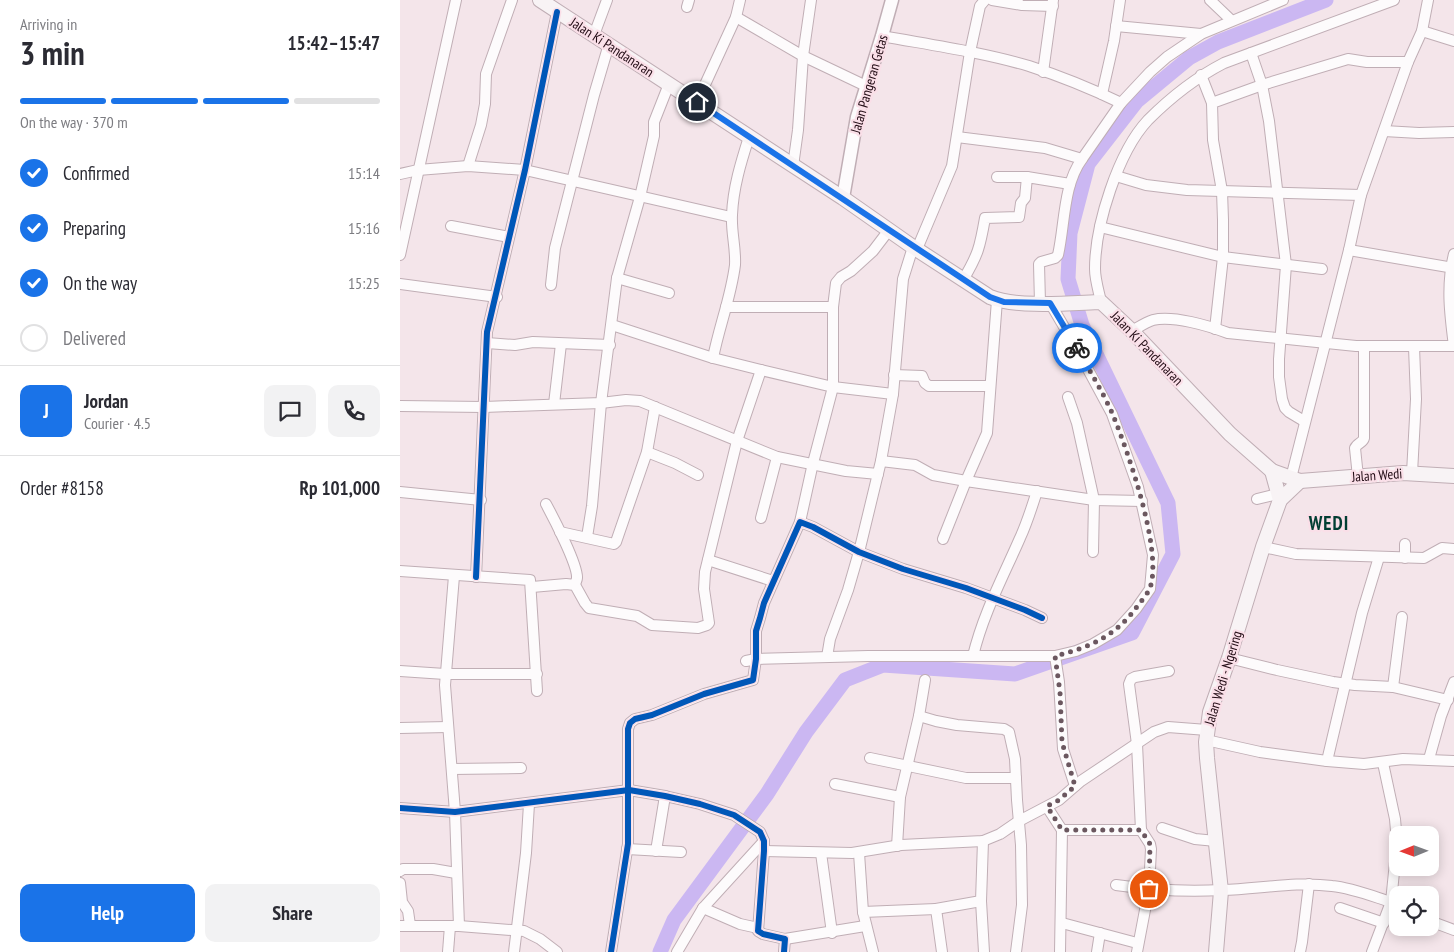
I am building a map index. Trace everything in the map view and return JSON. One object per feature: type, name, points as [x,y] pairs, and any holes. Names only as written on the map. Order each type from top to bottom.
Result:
[{"type":"main road","name":"Jalan Ki Pandanaran","points":[[540,0],[843,198],[963,280],[997,300],[1023,303],[1098,302],[1132,331],[1230,434],[1272,471]]},
{"type":"main road","points":[[1272,471],[1295,479],[1279,497]]},
{"type":"main road","points":[[1272,471],[1279,497]]},
{"type":"main road","name":"Jalan Wedi","points":[[1295,479],[1412,473],[1454,476]]},
{"type":"main road","name":"Jalan Wedi - Ngering","points":[[1216,952],[1221,890],[1207,758],[1210,712],[1229,658],[1279,497]]},
{"type":"street","points":[[400,255],[456,0]]},
{"type":"street","points":[[468,166],[482,120],[486,74],[512,0]]},
{"type":"street","points":[[594,35],[606,0]]},
{"type":"street","points":[[697,102],[736,17],[740,0]]},
{"type":"street","points":[[792,166],[798,130],[803,56],[811,0]]},
{"type":"street","name":"Jalan Pangeran Getas","points":[[843,198],[857,117],[892,0]]},
{"type":"street","points":[[827,657],[830,639],[848,590],[859,552],[881,461],[893,394],[903,279],[952,166],[970,52],[980,6],[985,0]]},
{"type":"street","points":[[992,0],[1022,5],[1053,3],[1043,72]]},
{"type":"street","points":[[1102,94],[1120,0]]},
{"type":"street","points":[[1210,0],[1231,20]]},
{"type":"street","points":[[753,661],[827,657],[973,656],[1056,660],[1092,644],[1117,630],[1136,609],[1150,589],[1153,555],[1142,501],[1112,414],[1077,349],[1048,303],[1039,264],[1058,255],[1070,184],[1076,166],[1121,103],[1167,57],[1202,34],[1231,20],[1252,14],[1261,4],[1283,0]]},
{"type":"street","points":[[1098,302],[1095,268],[1106,198],[1130,146],[1148,121],[1177,93],[1201,76],[1224,64],[1394,0]]},
{"type":"street","points":[[1295,479],[1304,421],[1349,250],[1361,195],[1408,62],[1422,31],[1428,0]]},
{"type":"street","points":[[476,577],[490,316],[497,297],[558,12]]},
{"type":"street","points":[[736,17],[803,56],[866,86]]},
{"type":"street","points":[[1116,26],[1202,34]]},
{"type":"street","points":[[1422,31],[1454,41]]},
{"type":"street","points":[[882,36],[970,52],[1022,64],[1121,103]]},
{"type":"street","points":[[551,285],[555,248],[609,44]]},
{"type":"street","points":[[1251,53],[1262,85],[1269,121],[1286,265],[1279,377],[1283,404],[1289,412],[1304,421]]},
{"type":"street","points":[[1212,103],[1262,85],[1348,59],[1367,62],[1408,62]]},
{"type":"street","points":[[1201,76],[1212,103],[1213,140],[1222,191],[1223,257],[1215,328]]},
{"type":"street","points":[[587,537],[592,506],[601,403],[610,345],[617,278],[640,197],[654,136],[654,122],[669,84]]},
{"type":"street","points":[[1384,131],[1418,133],[1454,132]]},
{"type":"street","points":[[713,358],[726,307],[736,253],[732,217],[740,164],[749,137]]},
{"type":"street","points":[[957,137],[1044,148],[1082,159]]},
{"type":"street","points":[[400,174],[418,170],[468,166],[525,170],[732,217]]},
{"type":"street","points":[[1116,176],[1164,188],[1361,195]]},
{"type":"street","points":[[997,177],[1027,177],[1070,184]]},
{"type":"street","points":[[963,280],[980,248],[985,218],[1020,217],[1021,203],[1025,198],[1027,177]]},
{"type":"street","points":[[451,226],[510,237]]},
{"type":"street","points":[[1100,227],[1223,257],[1322,269]]},
{"type":"street","points":[[611,952],[628,849],[628,729],[632,720],[669,709],[704,694],[753,680],[756,631],[764,603],[800,522],[833,387],[833,307],[837,281],[873,251],[889,230]]},
{"type":"street","points":[[1349,250],[1452,268]]},
{"type":"street","points":[[1132,331],[1152,320],[1160,319],[1215,328],[1228,333],[1324,343],[1364,346],[1454,346],[1449,305],[1454,254]]},
{"type":"street","points":[[617,278],[669,292]]},
{"type":"street","points":[[400,284],[497,297]]},
{"type":"street","points":[[943,539],[987,433],[997,300]]},
{"type":"street","points":[[726,307],[833,307]]},
{"type":"street","points":[[612,325],[713,358],[761,370],[833,387],[893,394]]},
{"type":"street","points":[[487,344],[515,345],[532,342],[610,345]]},
{"type":"street","points":[[554,404],[561,344]]},
{"type":"street","points":[[1358,476],[1355,448],[1364,438],[1364,346]]},
{"type":"street","points":[[1412,473],[1416,399],[1414,347]]},
{"type":"street","points":[[546,504],[576,571],[575,585],[589,608],[637,616],[652,625],[698,628],[706,626],[709,623],[704,589],[705,572],[737,441],[761,370]]},
{"type":"street","points":[[894,375],[922,376],[925,383],[930,386],[990,386]]},
{"type":"street","points":[[1068,397],[1077,422],[1094,500],[1093,552]]},
{"type":"street","points":[[400,406],[484,407],[633,400],[655,407],[777,457],[878,474]]},
{"type":"street","points":[[560,532],[614,544],[616,542],[648,452],[655,407]]},
{"type":"street","points":[[648,452],[675,463],[698,476]]},
{"type":"street","points":[[761,518],[777,457]]},
{"type":"street","points":[[881,461],[915,465],[933,475],[966,481],[1094,500],[1142,501]]},
{"type":"street","points":[[973,656],[992,598],[1020,539],[1037,491]]},
{"type":"street","points":[[400,492],[481,500]]},
{"type":"street","points":[[1257,499],[1279,497]]},
{"type":"street","points":[[800,522],[859,552],[902,569],[992,598],[1042,618]]},
{"type":"street","points":[[1405,544],[1405,558]]},
{"type":"street","points":[[1263,547],[1296,554],[1405,558],[1424,558],[1442,548],[1454,549]]},
{"type":"street","points":[[1327,761],[1362,613],[1379,557]]},
{"type":"street","points":[[708,560],[773,581]]},
{"type":"street","points":[[400,571],[529,580],[532,582],[537,691]]},
{"type":"street","points":[[448,952],[455,926],[456,873],[455,812],[445,674],[454,576]]},
{"type":"street","points":[[532,586],[575,585]]},
{"type":"street","points":[[1393,687],[1402,617]]},
{"type":"street","points":[[1229,658],[1277,670],[1346,683],[1393,687],[1448,700]]},
{"type":"street","points":[[1056,660],[1061,702],[1062,742],[1075,786]]},
{"type":"street","points":[[1062,923],[1100,933],[1137,948],[1149,889],[1150,844],[1141,830],[1137,744],[1129,681],[1135,677],[1169,670]]},
{"type":"street","points":[[400,671],[445,674],[537,674]]},
{"type":"street","points":[[897,846],[900,797],[919,716],[925,680]]},
{"type":"street","points":[[1429,759],[1441,716],[1454,682]]},
{"type":"street","points":[[919,716],[957,725],[1008,731],[1015,758],[1019,821],[1022,905],[1016,952]]},
{"type":"street","points":[[400,728],[448,727]]},
{"type":"street","points":[[400,808],[455,812],[629,790],[700,804],[734,815],[763,841],[820,853],[859,852],[897,846],[983,841],[1000,834],[1019,821],[1059,800],[1075,786],[1122,753],[1154,732],[1168,727],[1207,735],[1260,752],[1327,761],[1364,764],[1383,763],[1392,760],[1429,759],[1454,761]]},
{"type":"street","points":[[870,758],[966,778],[1016,778]]},
{"type":"street","points":[[1383,763],[1395,818],[1397,842],[1394,886]]},
{"type":"street","points":[[452,769],[521,768]]},
{"type":"street","points":[[835,784],[900,797]]},
{"type":"street","points":[[656,851],[665,796]]},
{"type":"street","points":[[514,952],[526,853],[529,804]]},
{"type":"street","points":[[1047,806],[1062,830],[1062,923],[1060,952]]},
{"type":"street","points":[[1162,828],[1195,839],[1216,841]]},
{"type":"street","points":[[1062,830],[1141,830]]},
{"type":"street","points":[[677,952],[703,908],[763,841]]},
{"type":"street","points":[[763,841],[758,931],[785,939],[865,926]]},
{"type":"street","points":[[983,841],[982,901],[984,952]]},
{"type":"street","points":[[628,849],[681,852]]},
{"type":"street","points":[[859,852],[863,912],[873,952]]},
{"type":"street","points":[[820,853],[832,932]]},
{"type":"street","points":[[400,870],[434,869],[456,873]]},
{"type":"street","points":[[400,883],[402,902],[408,911],[405,925],[516,930],[531,934],[557,952]]},
{"type":"street","points":[[1300,952],[1309,884]]},
{"type":"street","points":[[1116,885],[1149,889],[1221,890],[1309,884],[1343,887],[1389,904]]},
{"type":"street","points":[[863,912],[936,909],[982,901]]},
{"type":"street","points":[[703,908],[740,924],[758,928]]},
{"type":"street","points":[[1340,908],[1384,923]]},
{"type":"street","points":[[936,909],[942,952]]},
{"type":"street","points":[[1372,952],[1389,913]]},
{"type":"street","points":[[1439,924],[1454,930]]},
{"type":"street","points":[[1097,952],[1100,933]]},
{"type":"street","points":[[784,952],[785,939]]},
{"type":"waterway","points":[[660,952],[674,920],[767,794],[806,732],[845,680],[883,665],[1015,674],[1132,633],[1173,554],[1168,503],[1082,325],[1068,279],[1070,233],[1088,164],[1137,101],[1189,58],[1218,42],[1326,0]]},
{"type":"cycle path","points":[[476,577],[487,332],[525,170],[557,12]]},
{"type":"cycle path","points":[[611,952],[628,844],[628,729],[630,723],[635,719],[652,715],[704,694],[753,680],[756,659],[756,631],[764,603],[800,522],[859,552],[903,569],[966,588],[1042,618]]},
{"type":"cycle path","points":[[400,808],[455,812],[629,790],[700,804],[734,815],[760,832],[764,841],[758,931],[785,939],[784,952]]},
{"type":"way so far","points":[[1077,348],[1112,414],[1138,488],[1153,555],[1153,571],[1150,589],[1136,609],[1117,630],[1076,651],[1055,656],[1060,692],[1063,750],[1075,786],[1059,800],[1047,806],[1062,830],[1141,830],[1150,844],[1149,889]]},
{"type":"district","name":"WEDI","points":[[1329,523]]},
{"type":"route","points":[[697,102],[990,297],[1004,302],[1050,303],[1077,348]]}]
